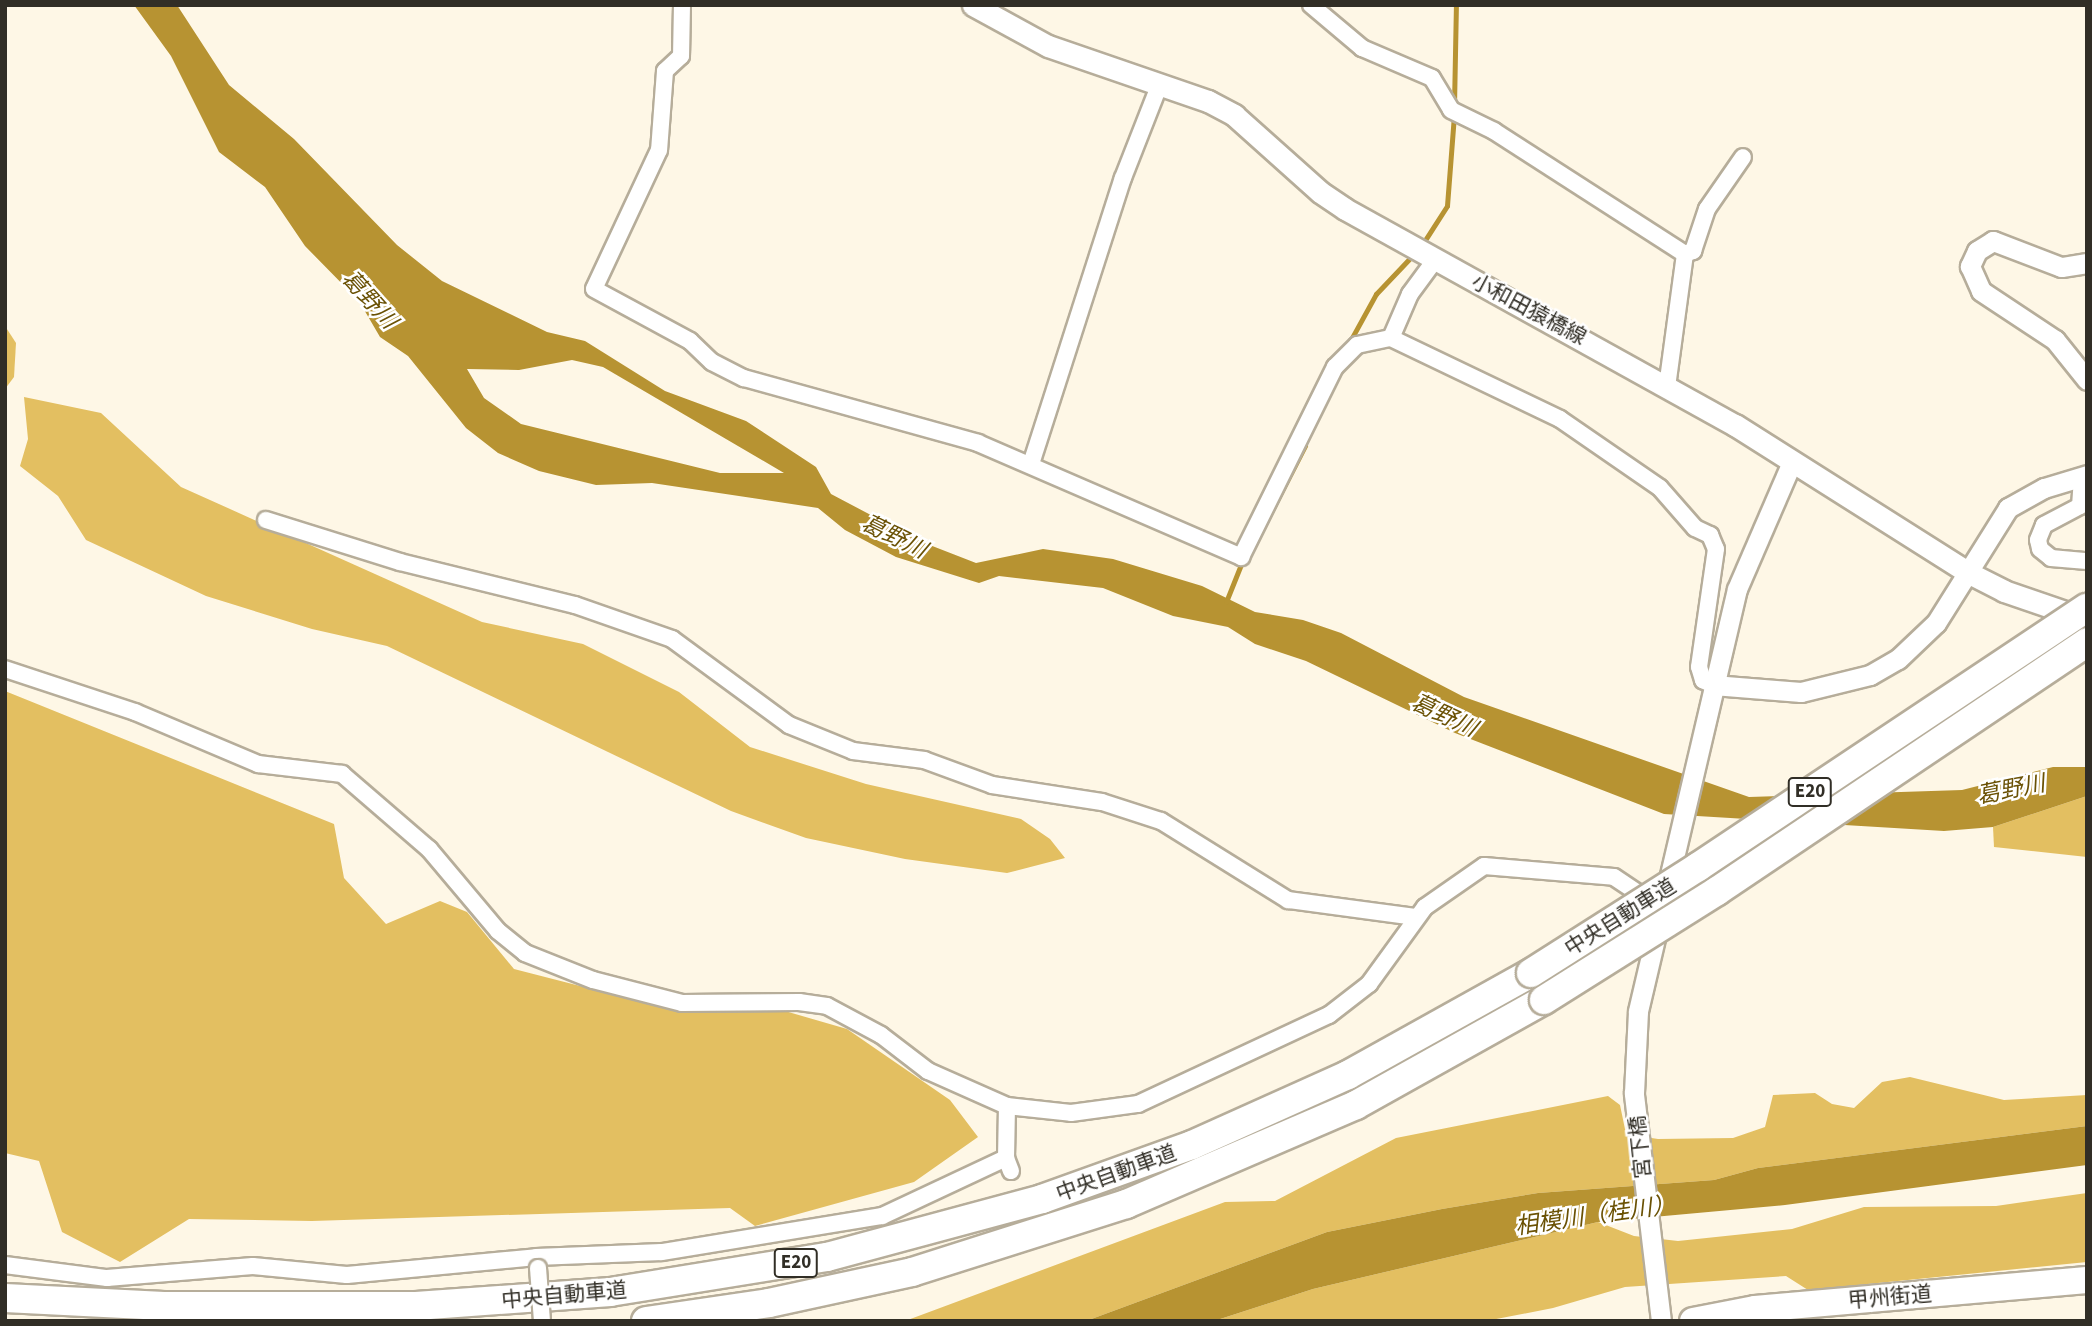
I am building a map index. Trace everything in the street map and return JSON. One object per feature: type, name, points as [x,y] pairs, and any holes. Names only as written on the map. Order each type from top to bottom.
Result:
[{"type":"highway","name":"中央自動車道","points":[[5,1298],[164,1306],[416,1306],[610,1292],[827,1257],[1042,1199],[1192,1145],[1348,1074],[1531,973],[1698,867],[2087,608]]},
{"type":"highway","name":"中央自動車道","points":[[646,1321],[769,1303],[912,1272],[1113,1208],[1204,1174],[1356,1105],[1544,1000],[1717,891],[2087,642]]},
{"type":"highway","name":"甲州街道","points":[[1693,1321],[1755,1309],[2087,1280]]},
{"type":"main road","name":"小和田猿橋線","points":[[974,5],[1048,46],[1208,101],[1234,115],[1320,192],[1435,260],[1735,425],[1791,464],[1969,573],[2048,607],[2087,619]]},
{"type":"street","points":[[682,5],[681,56],[665,71],[659,150],[594,289],[690,341],[712,362],[744,378],[978,443],[1241,557],[1335,367],[1357,345],[1391,338],[1560,419],[1660,488],[1695,528],[1710,535],[1716,549],[1699,667],[1703,680],[1713,685],[1801,692],[1871,675],[1922,639],[1969,573],[1992,527],[2008,508],[2044,488],[2084,477],[2080,506],[2044,525],[2038,540],[2039,548],[2051,558],[2087,561]]},
{"type":"street","points":[[1311,5],[1362,48],[1432,78],[1458,112],[1685,254]]},
{"type":"street","points":[[1031,464],[1123,178],[1159,86]]},
{"type":"street","points":[[1685,254],[1693,251],[1707,209],[1743,157]]},
{"type":"street","points":[[2087,263],[2061,267],[1993,240],[1977,251],[1970,266],[1981,291],[2055,340],[2087,380]]},
{"type":"street","points":[[1667,387],[1685,254]]},
{"type":"street","points":[[1391,338],[1410,295],[1435,260]]},
{"type":"street","name":"宮下橋","points":[[1661,1321],[1634,1093],[1638,1011],[1713,685],[1748,557],[1791,464]]},
{"type":"street","points":[[266,520],[400,562],[575,605],[672,639],[789,725],[853,751],[924,760],[992,785],[1102,802],[1161,821],[1288,900],[1415,916]]},
{"type":"street","points":[[2048,607],[2087,634]]},
{"type":"street","points":[[5,668],[135,712],[258,764],[328,769],[342,774],[429,849],[498,931],[535,957],[593,980],[682,1003],[799,1002],[827,1006],[881,1035],[928,1071],[1007,1105],[1070,1113],[1110,1110],[1185,1086],[1343,1006],[1382,967],[1415,916],[1491,864],[1614,877],[1660,909]]},
{"type":"street","points":[[5,1265],[107,1278],[253,1266],[347,1275],[715,1246],[882,1216],[1009,1165],[1007,1105]]},
{"type":"street","points":[[537,1262],[542,1321]]},
{"type":"shaded area","points":[[5,326],[16,343],[14,377],[5,389]]},
{"type":"shaded area","points":[[24,397],[101,413],[181,487],[482,622],[583,644],[679,692],[750,747],[866,784],[1021,819],[1050,839],[1065,858],[1007,873],[905,859],[806,838],[731,811],[387,646],[312,629],[206,596],[86,540],[58,496],[20,466],[28,439]]},
{"type":"shaded area","points":[[5,691],[334,824],[344,878],[386,924],[440,901],[467,912],[514,969],[619,996],[720,1012],[778,1009],[847,1029],[950,1100],[978,1137],[914,1182],[755,1226],[730,1208],[312,1221],[189,1219],[120,1262],[62,1232],[39,1161],[5,1153]]},
{"type":"shaded area","points":[[2087,796],[2087,857],[1994,847],[1993,827]]},
{"type":"shaded area","points":[[1910,1077],[2004,1100],[2087,1095],[2087,1126],[1758,1168],[1714,1180],[1538,1193],[1442,1209],[1327,1232],[1086,1321],[905,1321],[1225,1202],[1275,1201],[1396,1138],[1608,1096],[1620,1105],[1626,1134],[1658,1139],[1733,1138],[1765,1127],[1773,1095],[1815,1093],[1832,1104],[1854,1108],[1882,1082]]},
{"type":"shaded area","points":[[2087,1193],[2087,1262],[1808,1290],[1786,1276],[1625,1287],[1553,1308],[1486,1321],[1214,1321],[1313,1289],[1598,1222],[1634,1236],[1678,1241],[1792,1229],[1864,1207],[1996,1206]]},
{"type":"water","name":"葛野川","points":[[134,5],[177,5],[229,85],[294,139],[397,245],[442,281],[547,332],[585,341],[665,391],[746,421],[816,467],[831,494],[922,542],[976,563],[1043,549],[1113,559],[1202,586],[1255,612],[1303,620],[1341,633],[1464,697],[1749,797],[1962,790],[2053,767],[2087,767],[2087,796],[1993,827],[1944,831],[1664,814],[1455,733],[1306,661],[1255,644],[1228,627],[1173,616],[1103,588],[999,576],[979,583],[896,557],[845,530],[818,508],[652,483],[596,485],[539,471],[498,453],[466,428],[408,356],[380,337],[359,301],[305,246],[265,187],[219,152],[171,56]],"holes":[[[572,360],[603,367],[784,473],[720,473],[521,424],[484,398],[467,369],[519,370]]]},
{"type":"water","name":"相模川（桂川）","points":[[2087,1126],[2087,1165],[1785,1205],[1598,1222],[1313,1289],[1214,1321],[1086,1321],[1327,1232],[1442,1209],[1538,1193],[1714,1180],[1758,1168]]},
{"type":"waterway","points":[[1454,106],[1456,5]]},
{"type":"waterway","points":[[1422,245],[1447,206],[1454,114]]},
{"type":"waterway","points":[[1348,345],[1376,294],[1414,254]]},
{"type":"waterway","points":[[1250,553],[1305,446]]},
{"type":"waterway","points":[[1226,602],[1242,562]]}]
